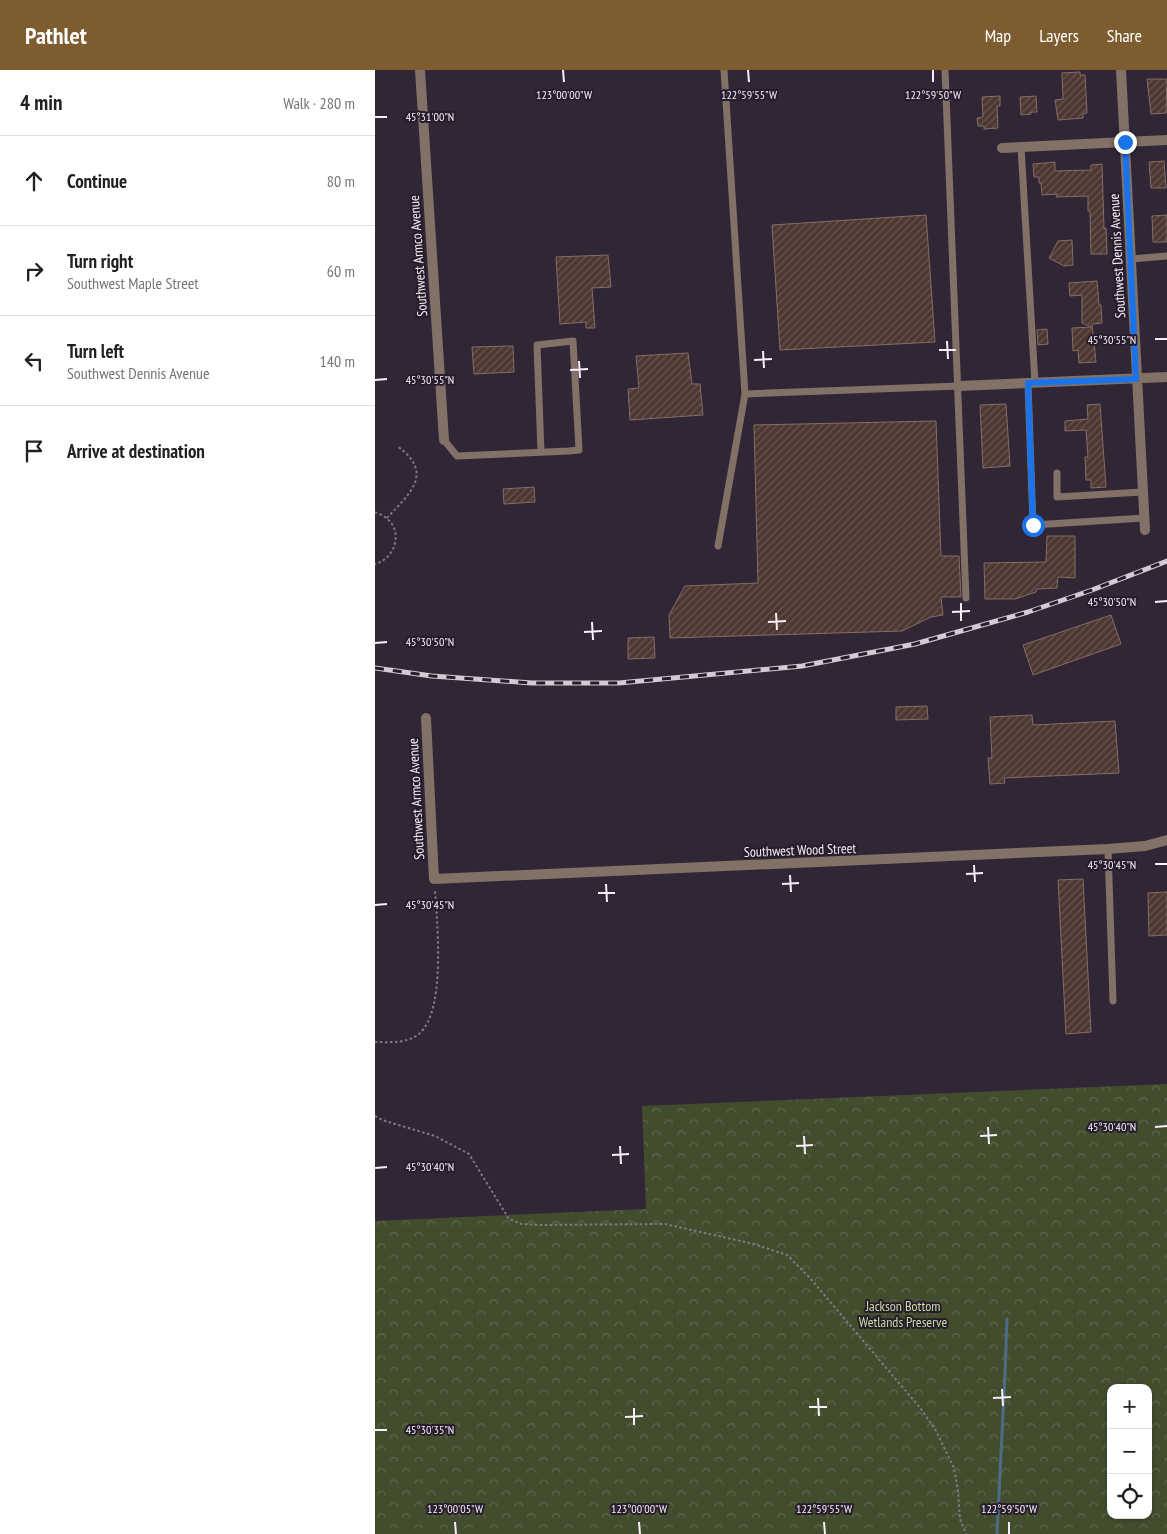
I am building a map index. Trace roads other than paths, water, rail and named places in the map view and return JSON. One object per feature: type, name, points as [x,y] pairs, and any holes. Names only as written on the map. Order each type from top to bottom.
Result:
[{"type":"street","name":"Southwest Armco Avenue","points":[[420,70],[444,440]]},
{"type":"street","name":"Southwest Dennis Avenue","points":[[1121,70],[1145,530]]},
{"type":"street","points":[[1002,148],[1167,140]]},
{"type":"street","points":[[959,386],[1167,377]]},
{"type":"street","name":"Southwest Armco Avenue","points":[[426,718],[434,879]]},
{"type":"street","name":"Southwest Wood Street","points":[[434,879],[1107,849],[1145,846],[1167,840]]},
{"type":"lane","points":[[718,546],[745,394],[724,70]]},
{"type":"lane","points":[[945,70],[966,598]]},
{"type":"lane","points":[[1021,147],[1032,383],[1033,525],[1144,518]]},
{"type":"lane","points":[[1131,258],[1167,256]]},
{"type":"lane","points":[[444,440],[457,456],[541,452],[579,450],[573,341],[537,345],[541,452]]},
{"type":"lane","points":[[745,394],[959,386]]},
{"type":"lane","points":[[1057,473],[1057,497],[1143,492]]},
{"type":"lane","points":[[1107,849],[1113,1001]]},
{"type":"waterway","points":[[997,1534],[1007,1319]]},
{"type":"railway","points":[[375,668],[432,676],[532,683],[619,683],[802,666],[915,644],[1028,612],[1167,561]]},
{"type":"park label","name":"Jackson Bottom Wetlands Preserve","points":[[903,1314]]}]
